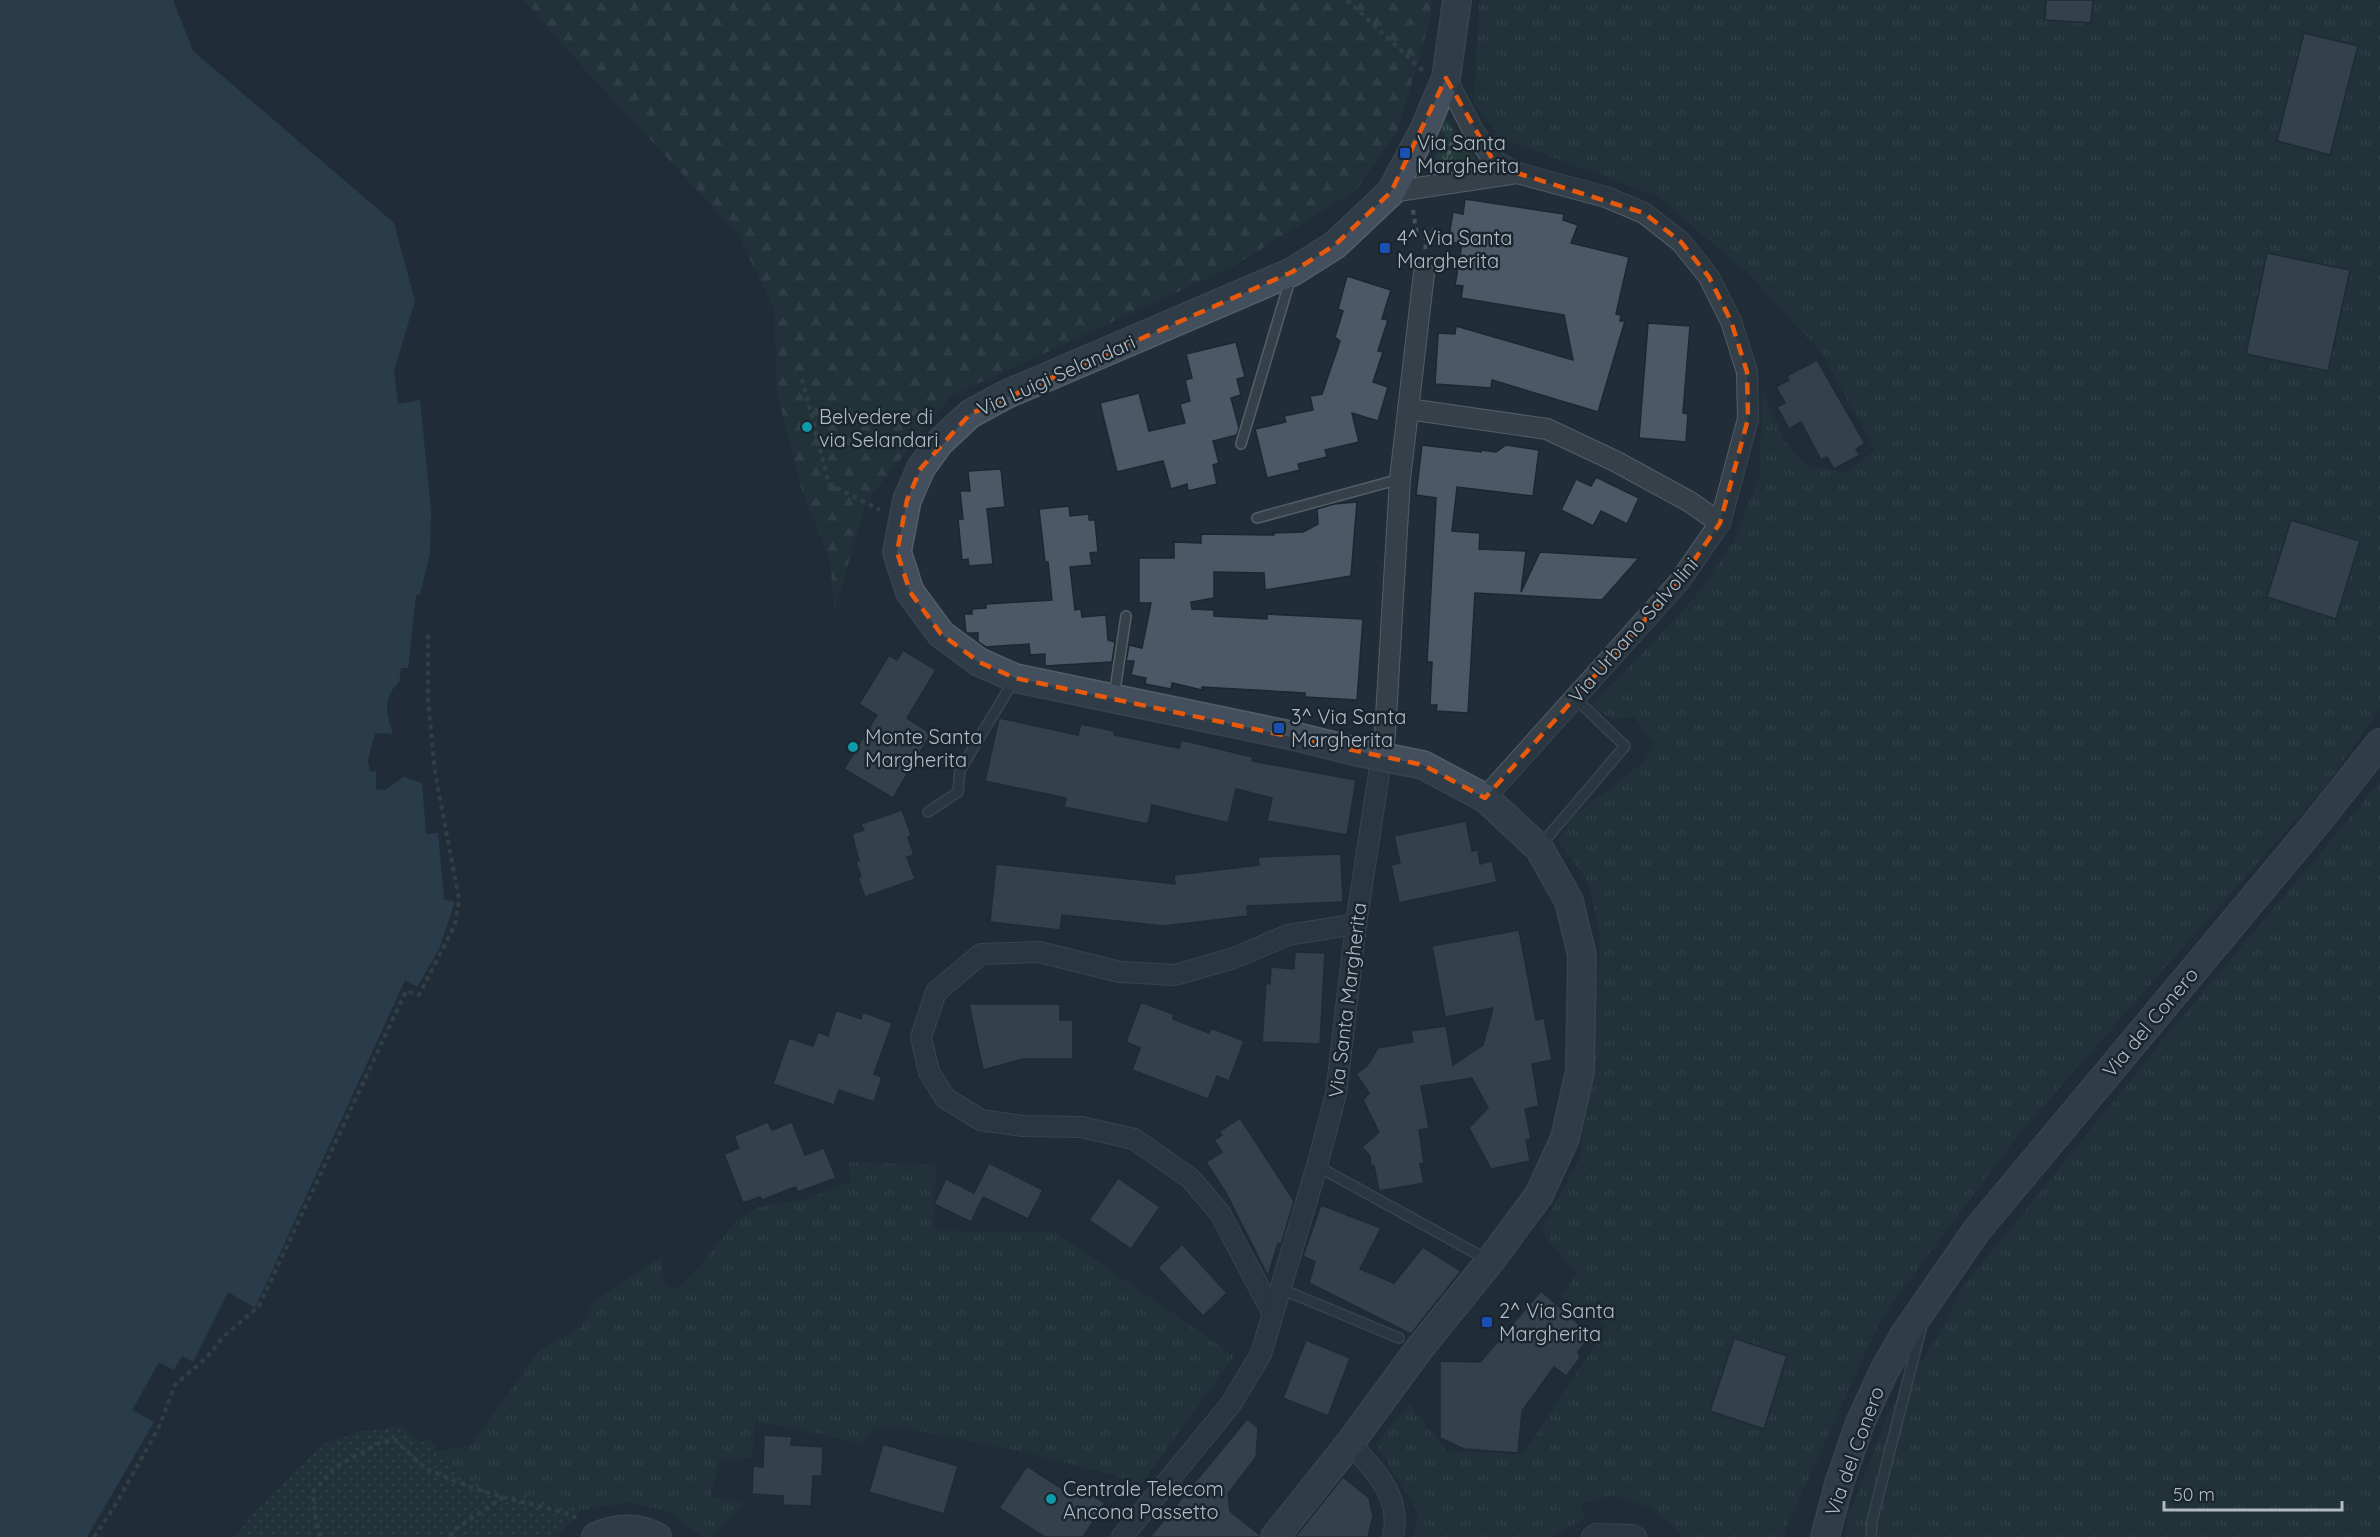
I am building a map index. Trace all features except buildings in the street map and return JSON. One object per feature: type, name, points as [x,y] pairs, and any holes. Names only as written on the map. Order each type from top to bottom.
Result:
[{"type":"street","points":[[1391,192],[1425,130],[1443,84],[1457,0]]},
{"type":"street","name":"Via Urbano Salvolini","points":[[1443,84],[1493,159],[1517,173],[1606,197],[1644,213],[1681,242],[1709,277],[1731,321],[1747,372],[1748,419],[1720,523],[1679,582],[1485,798]]},
{"type":"street","name":"Via Urbano Salvolini","points":[[1391,192],[1517,173]]},
{"type":"street","name":"Via Luigi Selandari","points":[[1275,1537],[1350,1443],[1419,1349],[1490,1261],[1539,1195],[1565,1138],[1580,1071],[1582,954],[1569,902],[1539,848],[1485,798],[1459,782],[1423,765],[1015,678],[979,662],[941,634],[910,592],[897,552],[906,500],[921,468],[940,442],[970,414],[1005,395],[1292,272],[1335,244],[1391,192]]},
{"type":"street","name":"Via Santa Margherita","points":[[1122,1537],[1231,1404],[1261,1354],[1336,1094],[1356,924],[1385,734],[1400,479],[1424,273]]},
{"type":"street","points":[[1407,409],[1547,429],[1616,461],[1690,502],[1720,523]]},
{"type":"street","name":"Via del Conero","points":[[1825,1537],[1836,1493],[1860,1423],[1884,1371],[1977,1230],[2314,826],[2380,743]]},
{"type":"street","points":[[1272,1312],[1220,1213],[1190,1178],[1134,1139],[1081,1127],[1023,1126],[981,1120],[945,1098],[929,1072],[921,1037],[936,992],[981,954],[1039,952],[1120,972],[1175,975],[1234,958],[1288,935],[1356,924]]},
{"type":"street","points":[[1350,1443],[1386,1485],[1395,1508],[1393,1537]]},
{"type":"street","points":[[597,1536],[619,1529],[645,1530],[657,1537]]},
{"type":"street","points":[[1592,1537],[1596,1534],[1636,1537]]},
{"type":"lane","points":[[1241,444],[1292,272]]},
{"type":"lane","points":[[1257,518],[1400,479]]},
{"type":"lane","points":[[1114,698],[1126,616]]},
{"type":"lane","points":[[928,812],[958,792],[960,770],[1015,678]]},
{"type":"lane","points":[[1539,848],[1625,746],[1574,697]]},
{"type":"lane","points":[[1317,1166],[1490,1261]]},
{"type":"lane","points":[[1279,1288],[1399,1338]]},
{"type":"lane","name":"Via del Conero","points":[[1871,1537],[1872,1521],[1915,1358],[1926,1305]]},
{"type":"path","points":[[1347,0],[1408,56],[1443,84]]},
{"type":"path","points":[[1416,230],[1436,230],[1436,236],[1426,237]]},
{"type":"path","points":[[802,379],[829,484],[902,521]]},
{"type":"path","points":[[94,1537],[116,1504],[159,1427],[175,1385],[207,1357],[222,1338],[259,1306],[406,991],[419,995],[455,925],[459,899],[435,772],[429,710],[428,630]]},
{"type":"path","points":[[320,1537],[313,1492],[335,1467],[381,1442],[395,1440],[426,1469],[502,1497],[570,1514],[597,1536]]},
{"type":"path","points":[[450,1537],[454,1530],[502,1497]]},
{"type":"highlighted area","points":[[1446,78],[1493,160],[1517,173],[1644,213],[1681,242],[1709,277],[1731,321],[1747,372],[1748,419],[1720,523],[1679,582],[1485,798],[1423,765],[1015,678],[979,662],[941,634],[910,592],[897,552],[907,500],[921,468],[970,414],[1292,272],[1335,245],[1391,192]]},
{"type":"green space","points":[[524,0],[1432,0],[1428,27],[1398,130],[1356,190],[1234,266],[951,396],[866,502],[835,609],[829,556],[803,494],[777,393],[774,308],[737,233]]},
{"type":"green space","points":[[1479,0],[2380,0],[2380,709],[2326,785],[2022,1130],[1883,1315],[1785,1529],[1785,1537],[1685,1537],[1653,1508],[1613,1495],[1580,1504],[1584,1519],[1550,1537],[1413,1537],[1418,1512],[1376,1444],[1409,1404],[1446,1451],[1523,1454],[1607,1327],[1562,1297],[1577,1273],[1540,1231],[1580,1159],[1601,943],[1589,883],[1558,841],[1573,817],[1644,762],[1654,743],[1634,717],[1612,719],[1592,706],[1695,598],[1733,542],[1760,476],[1762,389],[1784,441],[1807,467],[1849,472],[1875,450],[1821,352],[1751,276],[1657,196],[1501,138],[1474,103]]},
{"type":"green space","points":[[1445,119],[1479,164],[1431,169],[1445,134],[1440,131]]},
{"type":"green space","points":[[2380,782],[2380,1537],[1845,1537],[1848,1518],[1889,1411],[1937,1338],[1963,1287],[2165,1038]]},
{"type":"green space","points":[[849,1162],[936,1165],[934,1231],[1055,1232],[1234,1356],[1142,1483],[1033,1454],[898,1427],[874,1427],[862,1445],[755,1421],[752,1458],[719,1460],[711,1497],[745,1504],[712,1537],[704,1537],[667,1511],[628,1502],[582,1510],[477,1484],[449,1468],[437,1452],[471,1445],[538,1352],[582,1326],[594,1302],[663,1255],[662,1272],[665,1285],[672,1289],[679,1287],[699,1267],[736,1221],[759,1207],[802,1200],[851,1182]]},
{"type":"green space","points":[[403,1425],[419,1442],[431,1440],[449,1468],[477,1484],[582,1510],[555,1537],[235,1537],[253,1513],[323,1444],[362,1431]]},
{"type":"water","points":[[0,0],[173,0],[193,51],[394,223],[415,301],[394,370],[398,404],[420,400],[431,510],[430,554],[420,595],[416,595],[408,668],[401,668],[399,682],[388,700],[387,713],[393,734],[375,733],[368,760],[370,772],[376,771],[376,789],[385,790],[404,777],[422,783],[426,834],[438,833],[444,899],[455,902],[439,949],[417,987],[405,980],[255,1308],[228,1292],[193,1362],[182,1356],[174,1370],[159,1362],[132,1410],[154,1422],[87,1537],[0,1537]]},
{"type":"place","name":"Via Santa Margherita","points":[[1405,153]]},
{"type":"place","name":"4^ Via Santa Margherita","points":[[1385,248]]},
{"type":"place","name":"Belvedere di via Selandari","points":[[807,427]]},
{"type":"place","name":"3^ Via Santa Margherita","points":[[1279,728]]},
{"type":"place","name":"Monte Santa Margherita","points":[[853,747]]},
{"type":"place","name":"2^ Via Santa Margherita","points":[[1487,1322]]},
{"type":"place","name":"Centrale Telecom Ancona Passetto","points":[[1051,1499]]}]
